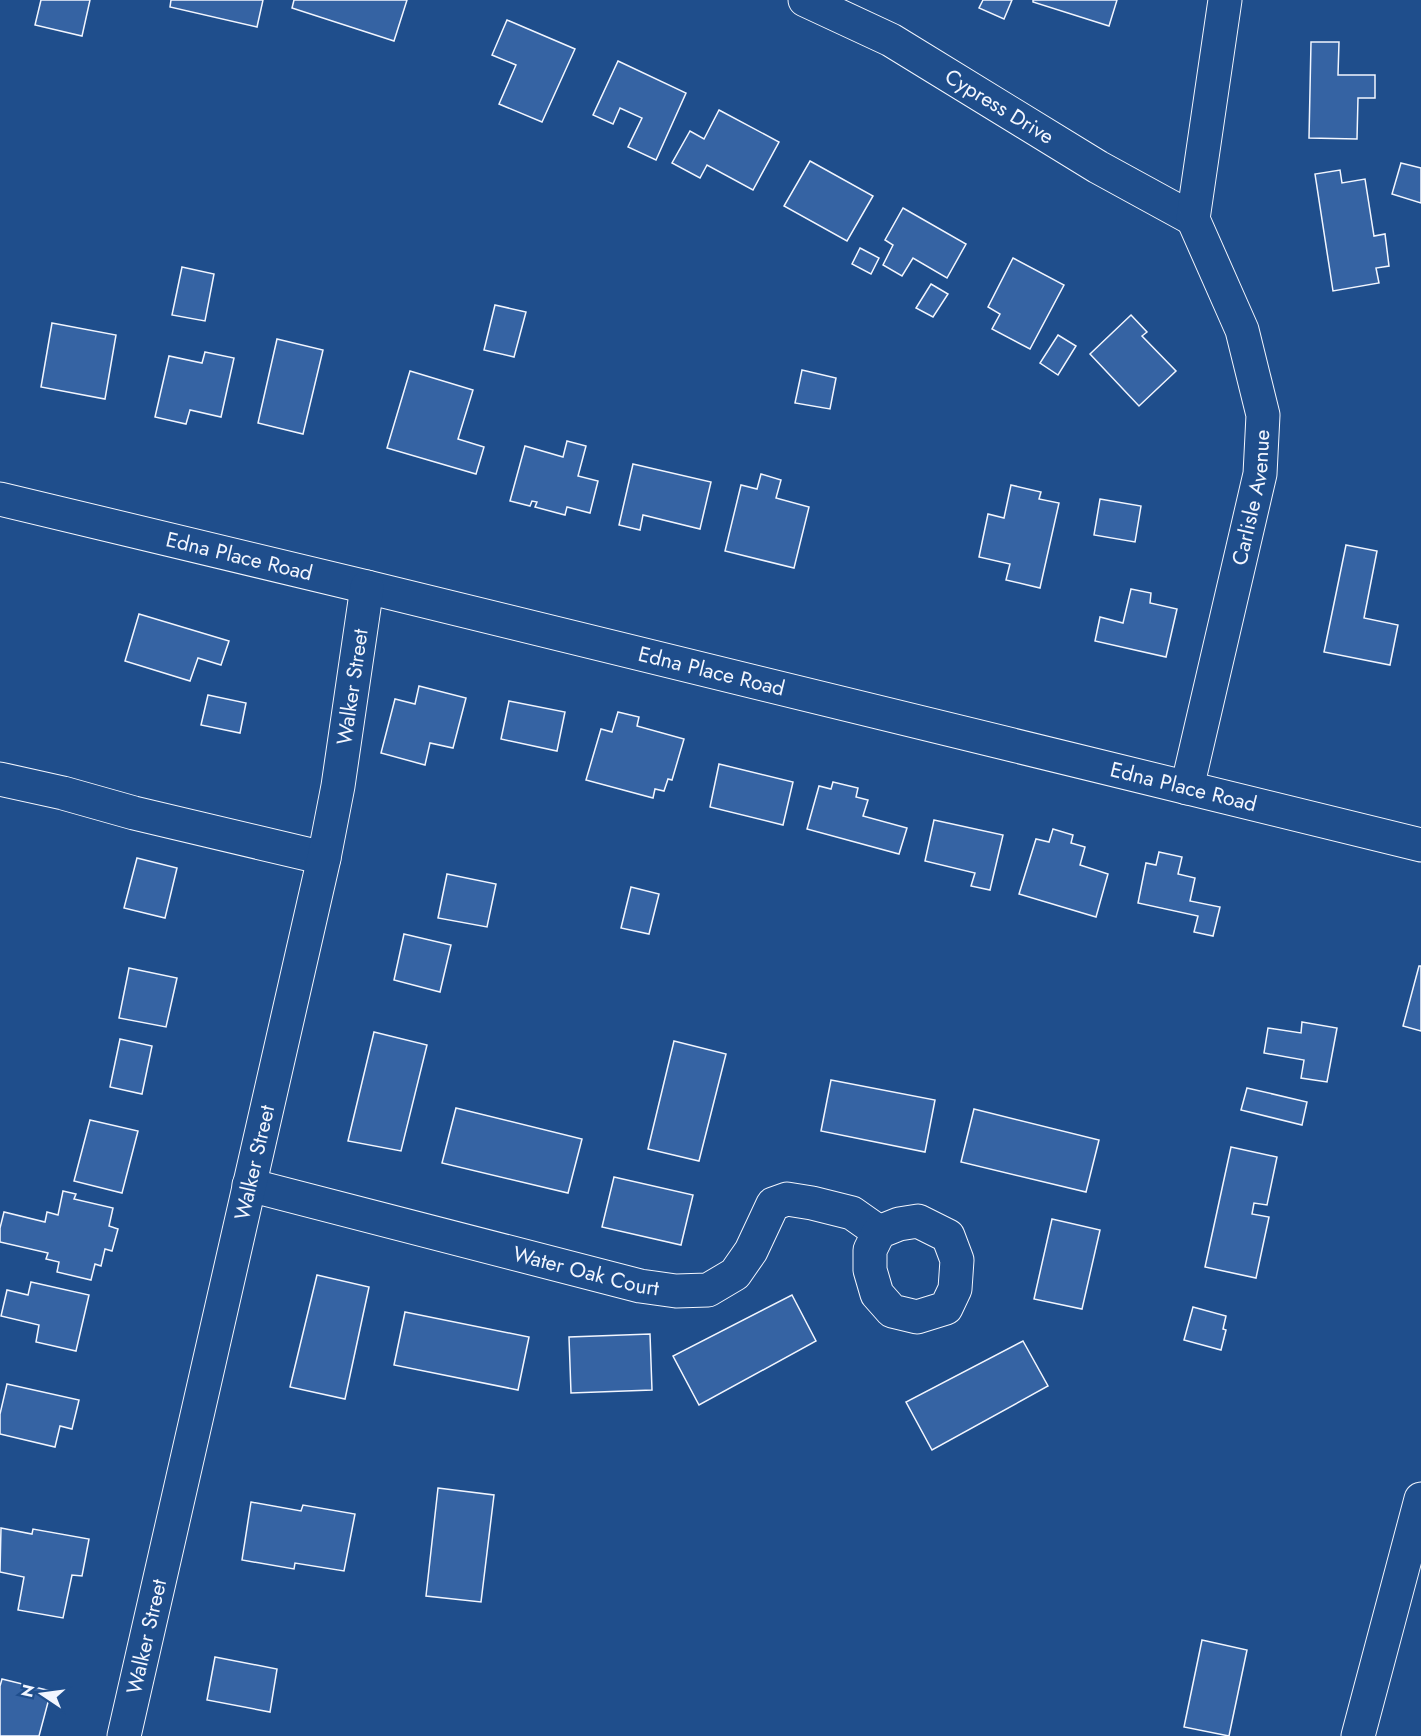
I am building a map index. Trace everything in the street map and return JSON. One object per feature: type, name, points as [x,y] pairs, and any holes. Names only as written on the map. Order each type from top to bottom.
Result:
[{"type":"street","name":"Cypress Drive","points":[[804,0],[891,40],[1098,167],[1193,219]]},
{"type":"street","points":[[1193,219],[1225,0]]},
{"type":"street","name":"Carlisle Avenue","points":[[1187,788],[1260,474],[1263,415],[1242,330],[1193,219]]},
{"type":"street","name":"Edna Place Road","points":[[0,499],[1421,845]]},
{"type":"street","name":"Walker Street","points":[[124,1736],[324,858],[338,786],[367,587]]},
{"type":"street","points":[[0,779],[324,858]]},
{"type":"street","name":"Water Oak Court","points":[[249,1185],[640,1286],[676,1291],[708,1290],[735,1274],[751,1251],[773,1204],[787,1199],[852,1213],[879,1232]]},
{"type":"street","points":[[1358,1736],[1421,1499]]},
{"type":"building","points":[[41,0],[90,0],[82,36],[35,25]]},
{"type":"building","points":[[171,0],[263,0],[257,27],[170,7]]},
{"type":"building","points":[[294,0],[407,0],[394,41],[292,8]]},
{"type":"building","points":[[983,0],[1012,0],[1004,19],[979,8]]},
{"type":"building","points":[[1033,0],[1117,0],[1109,26],[1033,2]]},
{"type":"building","points":[[507,20],[575,49],[542,122],[499,104],[516,65],[492,55]]},
{"type":"building","points":[[1311,42],[1339,42],[1338,75],[1375,75],[1375,98],[1358,98],[1357,139],[1309,138]]},
{"type":"building","points":[[618,61],[686,93],[656,160],[628,147],[642,118],[620,108],[613,124],[593,115]]},
{"type":"building","points":[[719,110],[779,142],[753,190],[707,165],[700,178],[672,163],[690,131],[704,139]]},
{"type":"building","points":[[810,161],[873,196],[847,241],[784,206]]},
{"type":"building","points":[[1401,163],[1421,168],[1421,203],[1392,194]]},
{"type":"building","points":[[1340,170],[1342,183],[1365,179],[1374,236],[1385,234],[1389,266],[1376,268],[1379,283],[1333,291],[1315,174]]},
{"type":"building","points":[[903,208],[966,244],[947,278],[913,258],[902,276],[883,265],[893,245],[885,240]]},
{"type":"building","points":[[860,248],[879,258],[871,274],[852,264]]},
{"type":"building","points":[[1013,258],[1064,285],[1030,349],[992,329],[1000,314],[988,307]]},
{"type":"building","points":[[182,267],[214,274],[205,321],[172,315]]},
{"type":"building","points":[[931,284],[948,294],[933,317],[916,308]]},
{"type":"building","points":[[495,305],[526,312],[514,357],[484,350]]},
{"type":"building","points":[[1131,315],[1147,332],[1142,336],[1176,371],[1139,406],[1090,354]]},
{"type":"building","points":[[52,323],[116,335],[105,399],[41,387]]},
{"type":"building","points":[[1058,335],[1076,346],[1058,375],[1040,363]]},
{"type":"building","points":[[277,339],[323,350],[303,434],[258,423]]},
{"type":"building","points":[[205,352],[234,358],[221,417],[190,410],[186,424],[155,417],[169,356],[202,363]]},
{"type":"building","points":[[802,370],[836,378],[830,409],[795,403]]},
{"type":"building","points":[[410,371],[473,390],[458,439],[484,447],[476,474],[387,448]]},
{"type":"building","points":[[567,441],[586,446],[578,476],[598,481],[590,513],[567,507],[565,515],[535,507],[537,502],[532,501],[530,506],[510,501],[525,446],[563,457]]},
{"type":"building","points":[[633,464],[711,482],[700,529],[643,515],[640,530],[619,525]]},
{"type":"building","points":[[761,474],[781,480],[776,498],[809,507],[794,568],[725,551],[741,485],[757,489]]},
{"type":"building","points":[[1011,485],[1041,492],[1039,499],[1059,503],[1040,588],[1006,580],[1010,564],[979,557],[988,514],[1004,518]]},
{"type":"building","points":[[1100,499],[1141,506],[1135,542],[1094,535]]},
{"type":"building","points":[[1346,545],[1377,551],[1364,618],[1398,625],[1390,665],[1324,652]]},
{"type":"building","points":[[1131,589],[1151,593],[1150,603],[1177,609],[1166,657],[1095,641],[1100,617],[1123,623]]},
{"type":"building","points":[[139,614],[229,641],[221,665],[198,658],[190,681],[125,661]]},
{"type":"building","points":[[419,686],[466,698],[453,748],[430,743],[425,765],[381,753],[395,699],[415,704]]},
{"type":"building","points":[[208,695],[246,703],[240,733],[201,725]]},
{"type":"building","points":[[509,701],[565,712],[557,751],[501,739]]},
{"type":"building","points":[[618,712],[639,717],[637,726],[684,739],[672,780],[668,779],[664,791],[655,789],[653,798],[586,780],[601,729],[612,732]]},
{"type":"building","points":[[719,764],[793,782],[783,825],[710,807]]},
{"type":"building","points":[[833,782],[858,788],[856,797],[868,800],[863,816],[907,828],[899,854],[807,829],[819,786],[831,789]]},
{"type":"building","points":[[934,820],[1003,835],[990,890],[971,886],[975,873],[925,861]]},
{"type":"building","points":[[1053,829],[1073,835],[1071,843],[1085,847],[1080,865],[1108,874],[1096,917],[1019,894],[1036,839],[1049,842]]},
{"type":"building","points":[[1159,852],[1182,857],[1178,874],[1195,878],[1190,901],[1220,907],[1213,936],[1194,932],[1198,916],[1138,903],[1146,863],[1156,865]]},
{"type":"building","points":[[137,858],[177,868],[165,918],[124,908]]},
{"type":"building","points":[[447,874],[496,884],[487,927],[438,918]]},
{"type":"building","points":[[631,887],[659,894],[649,934],[621,928]]},
{"type":"building","points":[[404,934],[451,945],[440,992],[394,980]]},
{"type":"building","points":[[1419,966],[1421,966],[1421,1031],[1403,1026]]},
{"type":"building","points":[[129,968],[177,978],[166,1027],[119,1018]]},
{"type":"building","points":[[1302,1022],[1337,1028],[1327,1082],[1301,1078],[1304,1060],[1264,1053],[1268,1028],[1301,1033]]},
{"type":"building","points":[[374,1032],[427,1045],[401,1151],[348,1141]]},
{"type":"building","points":[[120,1039],[152,1046],[142,1094],[110,1087]]},
{"type":"building","points":[[674,1041],[726,1054],[699,1161],[648,1149]]},
{"type":"building","points":[[831,1080],[935,1100],[925,1152],[821,1131]]},
{"type":"building","points":[[1247,1088],[1307,1102],[1302,1125],[1241,1110]]},
{"type":"building","points":[[456,1108],[582,1139],[568,1193],[442,1163]]},
{"type":"building","points":[[974,1109],[1099,1140],[1086,1192],[961,1162]]},
{"type":"building","points":[[90,1120],[138,1131],[122,1193],[74,1181]]},
{"type":"building","points":[[1231,1147],[1277,1157],[1267,1205],[1254,1203],[1252,1214],[1269,1217],[1256,1278],[1205,1267]]},
{"type":"building","points":[[614,1177],[693,1195],[681,1245],[602,1227]]},
{"type":"building","points":[[63,1191],[76,1194],[74,1199],[113,1208],[109,1226],[118,1229],[112,1251],[105,1249],[101,1266],[95,1264],[91,1280],[57,1272],[59,1262],[46,1259],[48,1253],[0,1242],[0,1228],[4,1212],[45,1222],[47,1212],[58,1215]]},
{"type":"building","points":[[1052,1219],[1100,1230],[1082,1309],[1034,1299]]},
{"type":"building","points":[[317,1275],[369,1287],[345,1399],[290,1387]]},
{"type":"building","points":[[31,1282],[89,1295],[76,1351],[36,1342],[39,1325],[1,1316],[7,1290],[28,1295]]},
{"type":"building","points":[[792,1295],[816,1341],[699,1405],[673,1356]]},
{"type":"building","points":[[1193,1307],[1226,1316],[1223,1329],[1226,1330],[1221,1350],[1184,1340]]},
{"type":"building","points":[[405,1312],[529,1337],[518,1390],[394,1365]]},
{"type":"building","points":[[650,1334],[652,1390],[571,1393],[569,1337]]},
{"type":"building","points":[[1023,1341],[1048,1386],[932,1450],[906,1402]]},
{"type":"building","points":[[7,1384],[79,1400],[72,1429],[60,1426],[55,1447],[0,1434],[0,1414]]},
{"type":"building","points":[[438,1488],[494,1495],[481,1602],[426,1596]]},
{"type":"building","points":[[251,1502],[301,1511],[303,1505],[355,1514],[344,1571],[295,1563],[294,1569],[242,1560]]},
{"type":"building","points":[[1,1528],[32,1534],[33,1529],[89,1539],[82,1576],[72,1575],[63,1618],[18,1610],[24,1577],[0,1572]]},
{"type":"building","points":[[1202,1640],[1247,1650],[1229,1736],[1184,1727]]},
{"type":"building","points":[[215,1657],[277,1669],[270,1712],[207,1700]]},
{"type":"building","points":[[2,1679],[51,1691],[39,1736],[0,1736]]}]
